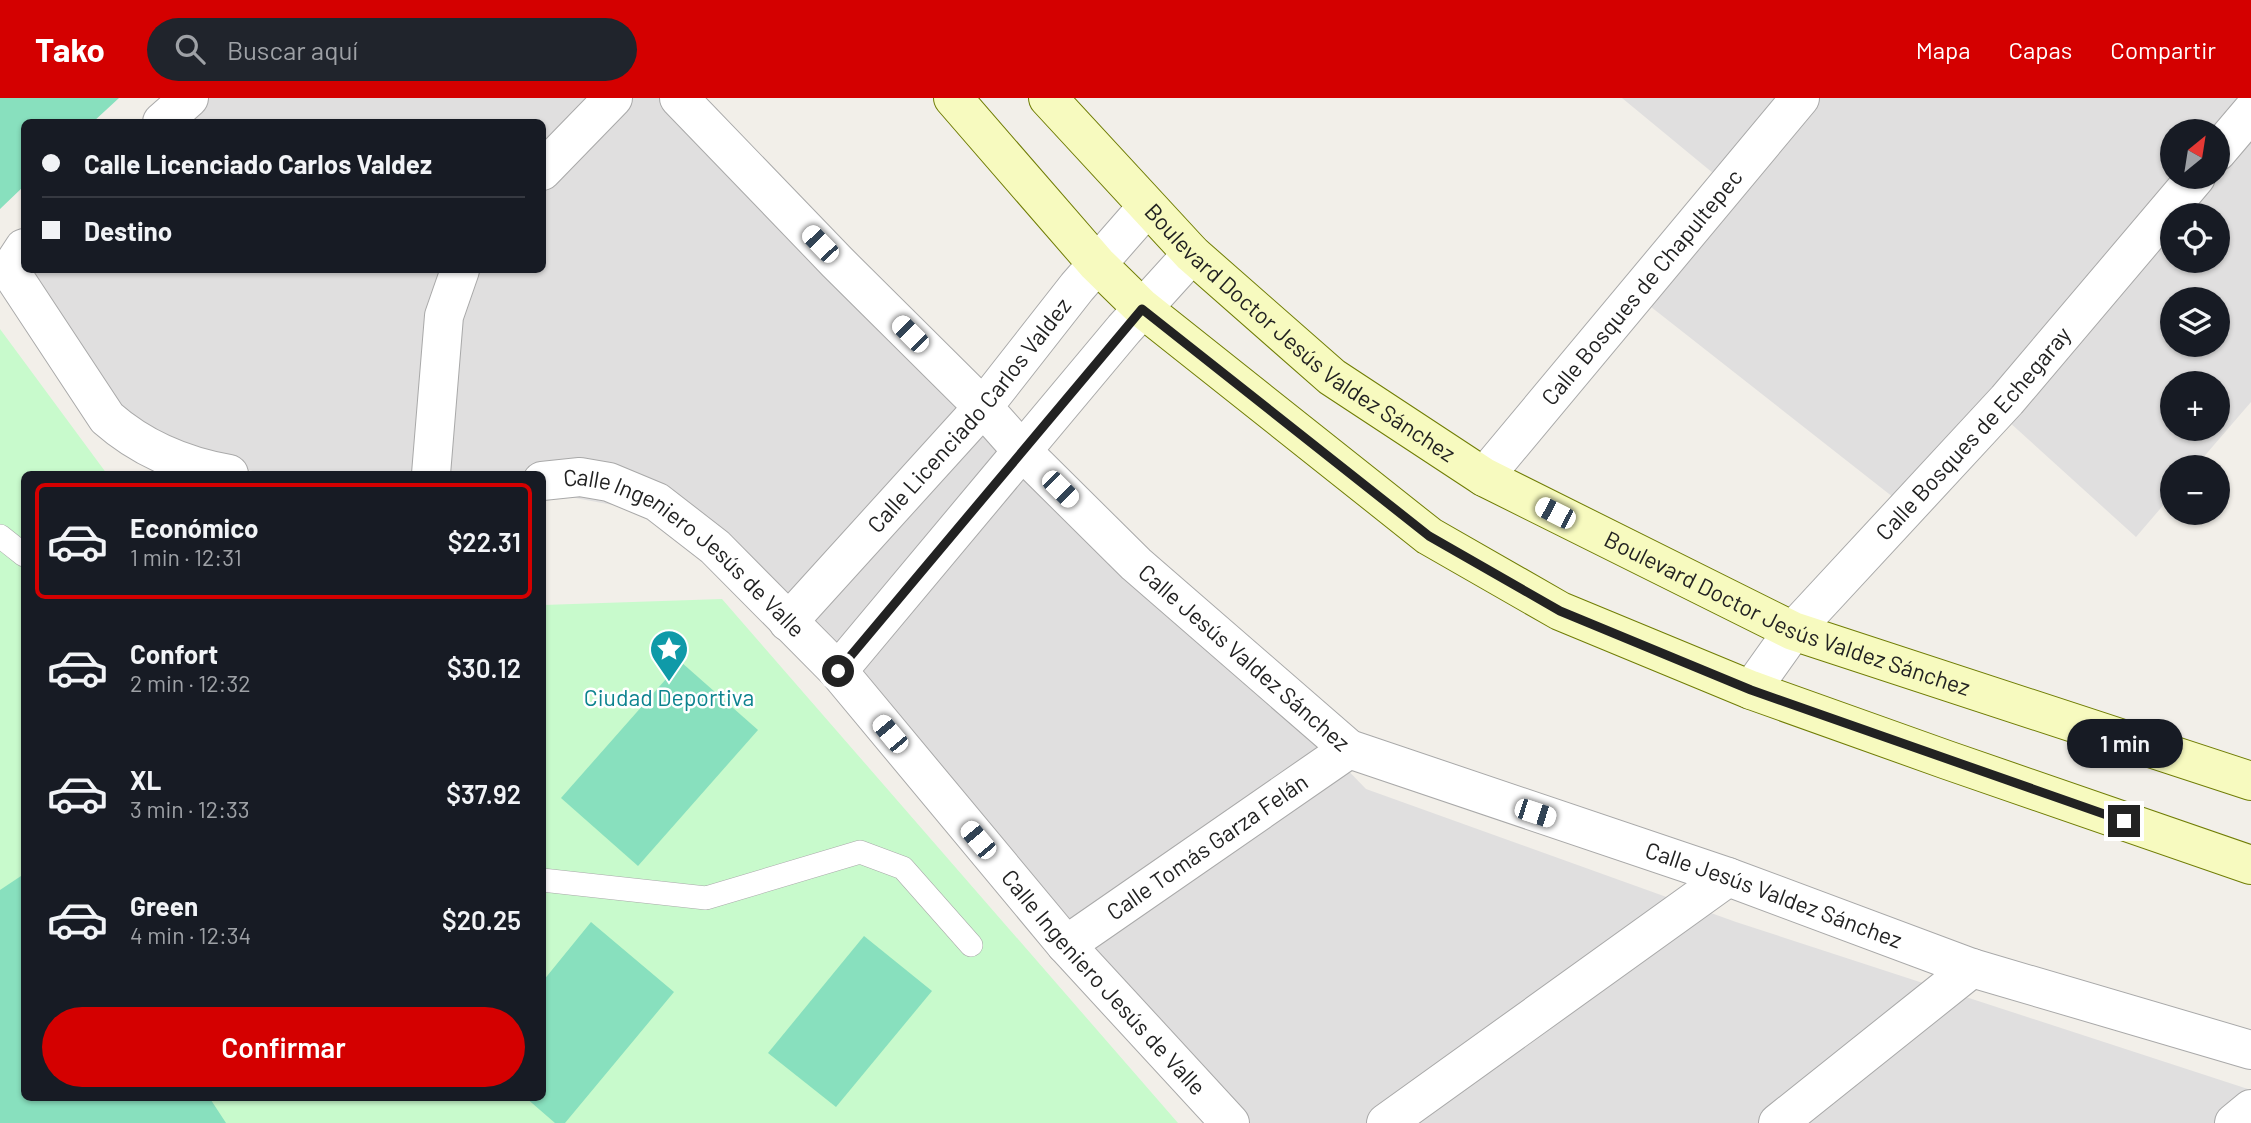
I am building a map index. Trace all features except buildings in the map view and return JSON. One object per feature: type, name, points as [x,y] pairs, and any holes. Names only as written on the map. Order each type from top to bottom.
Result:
[{"type":"main road","points":[[953,98],[1097,264],[1142,309],[1429,536],[1560,611],[1751,690],[2251,865]]},
{"type":"main road","name":"Boulevard Doctor Jesús Valdez Sánchez","points":[[1048,98],[1192,254],[1332,377],[1484,477],[1793,631],[2251,781]]},
{"type":"street","points":[[165,119],[189,98]]},
{"type":"street","points":[[546,167],[613,98]]},
{"type":"street","name":"Calle Jesús Valdez Sánchez","points":[[679,98],[847,272],[983,407],[1022,451],[1136,564],[1349,749],[1728,877],[1972,968],[2251,1050]]},
{"type":"street","name":"Calle Bosques de Chapultepec","points":[[1484,477],[1800,98]]},
{"type":"street","points":[[2230,137],[2251,112]]},
{"type":"street","name":"Calle Bosques de Echegaray","points":[[1751,690],[1793,631],[2007,400],[2186,189]]},
{"type":"street","name":"Calle Licenciado Carlos Valdez","points":[[788,622],[983,407],[1077,287],[1147,207]]},
{"type":"street","points":[[838,671],[1142,309],[1192,254]]},
{"type":"street","points":[[19,256],[16,280],[107,418],[122,431],[169,458],[218,471]]},
{"type":"street","points":[[431,471],[444,316],[459,273]]},
{"type":"street","name":"Calle Ingeniero Jesús de Valle","points":[[546,481],[580,477],[609,482],[657,502],[715,547],[838,671],[1066,945],[1230,1123]]},
{"type":"street","name":"Calle Tomás Garza Felán","points":[[1066,945],[1349,749]]},
{"type":"street","points":[[1386,1123],[1728,877]]},
{"type":"street","points":[[1778,1123],[1972,968]]},
{"type":"street","points":[[2234,1123],[2251,1109]]},
{"type":"lane","points":[[0,536],[21,553]]},
{"type":"lane","points":[[546,880],[706,898],[860,852],[903,868],[971,944]]},
{"type":"shaded area","points":[[195,98],[695,98],[1366,789],[1736,922],[2251,1090],[2251,1123],[1249,1123],[743,558],[688,519],[546,493],[546,471],[253,471],[139,445],[1,270],[21,270],[21,273],[546,273],[546,119],[170,119]]},
{"type":"shaded area","points":[[1622,98],[2251,98],[2251,402],[2230,426],[2230,371],[2160,371],[2160,441],[2217,441],[2205,455],[2160,455],[2160,509],[2136,537],[1987,402],[1898,501],[1646,303],[1742,197]]},
{"type":"green space","points":[[0,98],[119,98],[96,119],[21,119],[21,189],[0,209]]},
{"type":"green space","name":"Ciudad Deportiva","points":[[0,329],[105,471],[21,471],[21,1101],[546,1101],[546,605],[722,599],[1178,1123],[0,1123]]},
{"type":"green space","points":[[681,662],[758,730],[638,866],[561,798]]},
{"type":"green space","points":[[21,876],[21,1101],[212,1101],[226,1123],[0,1123],[0,890]]},
{"type":"green space","points":[[591,922],[674,992],[565,1123],[555,1123],[530,1101],[546,1101],[546,977]]},
{"type":"green space","points":[[864,936],[932,991],[836,1107],[768,1053]]},
{"type":"place","name":"Ciudad Deportiva","points":[[669,683]]},
{"type":"route","points":[[838,671],[1142,309],[1429,536],[1560,611],[1751,690],[2124,821]]}]
